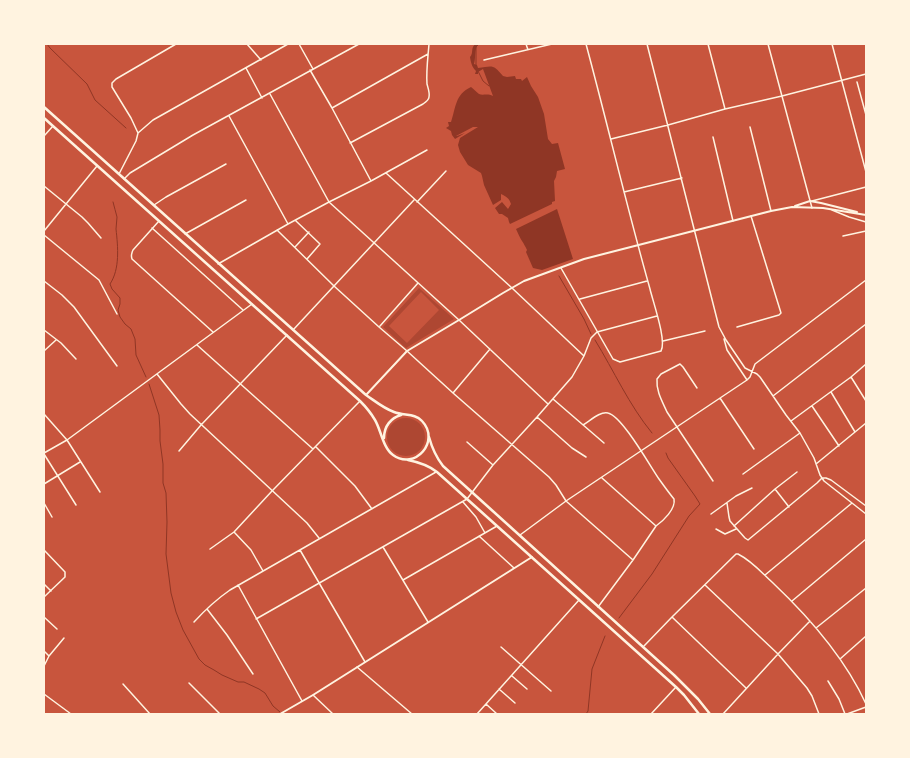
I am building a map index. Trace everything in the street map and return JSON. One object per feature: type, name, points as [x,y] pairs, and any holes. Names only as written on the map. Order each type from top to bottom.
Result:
[{"type":"main road","points":[[44,107],[366,395],[395,413],[410,415],[420,419],[426,426],[433,450],[444,466],[519,536],[686,686],[710,714]]},
{"type":"main road","points":[[44,118],[360,401],[371,412],[391,454],[433,468],[676,687],[699,714]]},
{"type":"main road","points":[[384,440],[385,430],[389,422],[404,414]]},
{"type":"main road","points":[[406,460],[415,458],[423,452],[427,446],[428,436]]},
{"type":"street","points":[[138,133],[131,118],[112,87],[112,83],[116,79],[176,44]]},
{"type":"street","points":[[247,44],[261,60]]},
{"type":"street","points":[[118,174],[136,140],[138,133],[144,126],[288,44]]},
{"type":"street","points":[[299,44],[313,69]]},
{"type":"street","points":[[124,179],[130,173],[186,139],[359,44]]},
{"type":"street","points":[[350,143],[427,101],[430,95],[428,84],[429,44]]},
{"type":"street","points":[[526,44],[528,50]]},
{"type":"street","points":[[484,60],[552,44]]},
{"type":"street","points":[[561,268],[613,359],[617,362],[623,361],[660,352],[663,349],[663,341],[657,316],[586,44]]},
{"type":"street","points":[[647,44],[696,230],[717,319],[727,350],[747,380]]},
{"type":"street","points":[[708,44],[725,109]]},
{"type":"street","points":[[768,44],[812,208]]},
{"type":"street","points":[[832,44],[866,172]]},
{"type":"street","points":[[332,108],[428,54]]},
{"type":"street","points":[[246,68],[262,98]]},
{"type":"street","points":[[310,70],[371,181]]},
{"type":"street","points":[[611,139],[866,74]]},
{"type":"street","points":[[857,82],[866,115]]},
{"type":"street","points":[[270,94],[329,202],[460,320],[548,404]]},
{"type":"street","points":[[229,116],[288,224]]},
{"type":"street","points":[[44,136],[53,126]]},
{"type":"street","points":[[750,127],[771,211]]},
{"type":"street","points":[[713,137],[733,221]]},
{"type":"street","points":[[218,264],[288,224],[427,150]]},
{"type":"street","points":[[154,206],[166,197],[226,164]]},
{"type":"street","points":[[44,231],[97,166]]},
{"type":"street","points":[[417,202],[446,171]]},
{"type":"street","points":[[386,173],[584,356]]},
{"type":"street","points":[[624,192],[682,178]]},
{"type":"street","points":[[44,186],[88,223],[101,238]]},
{"type":"street","points":[[366,395],[407,351],[512,288],[532,278],[584,259],[866,187]]},
{"type":"street","points":[[293,330],[414,199]]},
{"type":"street","points":[[185,234],[246,200]]},
{"type":"street","points":[[810,201],[855,211],[859,214]]},
{"type":"street","points":[[792,207],[829,209],[866,215]]},
{"type":"street","points":[[829,209],[844,216],[866,222]]},
{"type":"street","points":[[737,327],[779,316],[781,313],[751,216]]},
{"type":"street","points":[[159,220],[131,253],[132,260],[213,332]]},
{"type":"street","points":[[296,221],[320,244],[307,259]]},
{"type":"street","points":[[152,228],[243,310]]},
{"type":"street","points":[[277,230],[334,286],[379,327],[549,477],[566,501],[633,560]]},
{"type":"street","points":[[843,236],[866,231]]},
{"type":"street","points":[[295,248],[309,232]]},
{"type":"street","points":[[44,235],[99,280],[118,314]]},
{"type":"street","points":[[519,536],[566,501],[747,380],[750,377],[755,364],[866,280]]},
{"type":"street","points":[[579,300],[647,281]]},
{"type":"street","points":[[44,282],[62,296],[74,308],[117,366]]},
{"type":"street","points":[[379,327],[418,283]]},
{"type":"street","points":[[76,505],[44,454],[67,440],[252,304]]},
{"type":"street","points":[[256,619],[466,499],[493,465],[537,418],[572,377],[592,338],[598,332],[657,316]]},
{"type":"street","points":[[773,396],[866,324]]},
{"type":"street","points":[[44,330],[76,359]]},
{"type":"street","points":[[663,341],[705,331]]},
{"type":"street","points":[[179,451],[201,425],[287,335]]},
{"type":"street","points":[[723,335],[745,368],[760,377],[800,433],[822,478],[827,484],[866,514]]},
{"type":"street","points":[[44,351],[56,340]]},
{"type":"street","points":[[197,344],[313,449]]},
{"type":"street","points":[[453,393],[490,349]]},
{"type":"street","points":[[697,388],[680,364],[661,374],[656,381],[658,391],[667,412],[712,481]]},
{"type":"street","points":[[791,421],[866,364]]},
{"type":"street","points":[[157,374],[180,404],[307,523],[319,538]]},
{"type":"street","points":[[851,376],[866,401]]},
{"type":"street","points":[[831,392],[855,432]]},
{"type":"street","points":[[720,398],[754,449]]},
{"type":"street","points":[[553,399],[604,443]]},
{"type":"street","points":[[210,549],[234,532],[360,401]]},
{"type":"street","points":[[812,406],[839,446]]},
{"type":"street","points":[[583,425],[602,413],[610,414],[626,428],[675,502],[672,509],[656,526],[598,607]]},
{"type":"street","points":[[44,414],[67,440],[100,492]]},
{"type":"street","points":[[537,418],[572,448],[586,457]]},
{"type":"street","points":[[816,464],[866,423]]},
{"type":"street","points":[[743,474],[800,433]]},
{"type":"street","points":[[467,442],[493,465]]},
{"type":"street","points":[[316,447],[355,486],[372,509]]},
{"type":"street","points":[[44,484],[80,462]]},
{"type":"street","points":[[194,622],[221,596],[238,585],[437,472]]},
{"type":"street","points":[[734,526],[774,489],[797,472]]},
{"type":"street","points":[[602,478],[656,526]]},
{"type":"street","points":[[727,503],[729,519],[747,540],[789,507],[822,478],[831,480],[866,506]]},
{"type":"street","points":[[711,514],[736,496],[752,488]]},
{"type":"street","points":[[774,489],[789,507]]},
{"type":"street","points":[[462,501],[476,516],[485,532]]},
{"type":"street","points":[[44,503],[52,516]]},
{"type":"street","points":[[765,576],[852,503]]},
{"type":"street","points":[[403,580],[497,526]]},
{"type":"street","points":[[716,529],[726,534],[736,529]]},
{"type":"street","points":[[234,532],[251,550],[263,571]]},
{"type":"street","points":[[479,536],[514,568]]},
{"type":"street","points":[[792,601],[866,539]]},
{"type":"street","points":[[383,547],[428,622]]},
{"type":"street","points":[[44,550],[66,572],[65,577],[44,597]]},
{"type":"street","points":[[300,550],[365,662]]},
{"type":"street","points":[[643,647],[736,554],[738,554],[751,562],[792,601],[816,628],[848,670],[866,704]]},
{"type":"street","points":[[280,714],[313,695],[532,557]]},
{"type":"street","points":[[44,584],[51,591]]},
{"type":"street","points":[[238,585],[302,701]]},
{"type":"street","points":[[705,585],[778,654],[807,688],[819,714]]},
{"type":"street","points":[[816,628],[866,588]]},
{"type":"street","points":[[477,714],[579,600]]},
{"type":"street","points":[[206,609],[253,674]]},
{"type":"street","points":[[44,617],[57,629]]},
{"type":"street","points":[[672,617],[746,688]]},
{"type":"street","points":[[723,714],[778,654],[810,622]]},
{"type":"street","points":[[840,659],[866,636]]},
{"type":"street","points":[[44,666],[49,656],[64,638]]},
{"type":"street","points":[[501,647],[550,691]]},
{"type":"street","points":[[44,651],[49,656]]},
{"type":"street","points":[[357,667],[412,714]]},
{"type":"street","points":[[512,675],[527,689]]},
{"type":"street","points":[[828,681],[846,714],[866,707]]},
{"type":"street","points":[[189,683],[220,714]]},
{"type":"street","points":[[122,684],[150,714]]},
{"type":"street","points":[[651,714],[676,687]]},
{"type":"street","points":[[499,689],[515,703]]},
{"type":"street","points":[[44,694],[70,714]]},
{"type":"street","points":[[313,695],[333,714]]},
{"type":"street","points":[[486,704],[497,714]]},
{"type":"shaded area","points":[[478,44],[474,64],[477,65],[478,68],[492,67],[497,69],[503,76],[515,76],[516,79],[521,79],[522,81],[527,77],[538,97],[544,114],[548,139],[552,144],[558,143],[565,169],[557,171],[554,181],[555,201],[552,202],[552,204],[510,224],[508,218],[502,214],[499,214],[495,208],[502,202],[508,209],[511,204],[509,199],[501,194],[501,200],[493,205],[484,185],[481,173],[468,165],[460,152],[458,145],[460,138],[478,127],[473,127],[456,136],[465,133],[455,139],[451,131],[446,128],[449,126],[448,122],[451,122],[459,97],[466,90],[471,87],[479,94],[493,96],[483,69],[478,72],[478,74],[475,74],[476,71],[471,63],[470,57],[473,47]]},
{"type":"shaded area","points":[[557,209],[573,259],[542,270],[533,268],[526,252],[527,250],[516,229]]},
{"type":"shaded area","points":[[419,288],[454,319],[406,348],[383,327]],"holes":[[[421,292],[439,310],[407,343],[389,326]]]},
{"type":"shaded area","points":[[406,418],[419,424],[425,437],[419,450],[406,456],[393,450],[387,437],[393,424]]},
{"type":"waterway","points":[[47,44],[87,84],[95,100],[126,128]]},
{"type":"waterway","points":[[476,65],[476,47],[479,44]]},
{"type":"waterway","points":[[478,71],[483,81],[489,86]]},
{"type":"waterway","points":[[113,202],[117,217],[116,229],[118,258],[115,272],[110,284],[112,289],[120,298],[118,310],[120,317],[131,329],[135,339],[136,355],[146,377]]},
{"type":"waterway","points":[[559,276],[591,334]]},
{"type":"waterway","points":[[595,340],[629,399],[652,433]]},
{"type":"waterway","points":[[149,384],[159,415],[163,483],[166,493],[166,554],[171,593],[183,630],[199,659],[205,665],[222,675],[238,682],[244,682],[259,689],[265,693],[273,706],[280,712]]},
{"type":"waterway","points":[[619,618],[652,574],[689,516],[700,504],[666,453]]},
{"type":"waterway","points":[[586,714],[588,711],[592,669],[605,636]]}]
